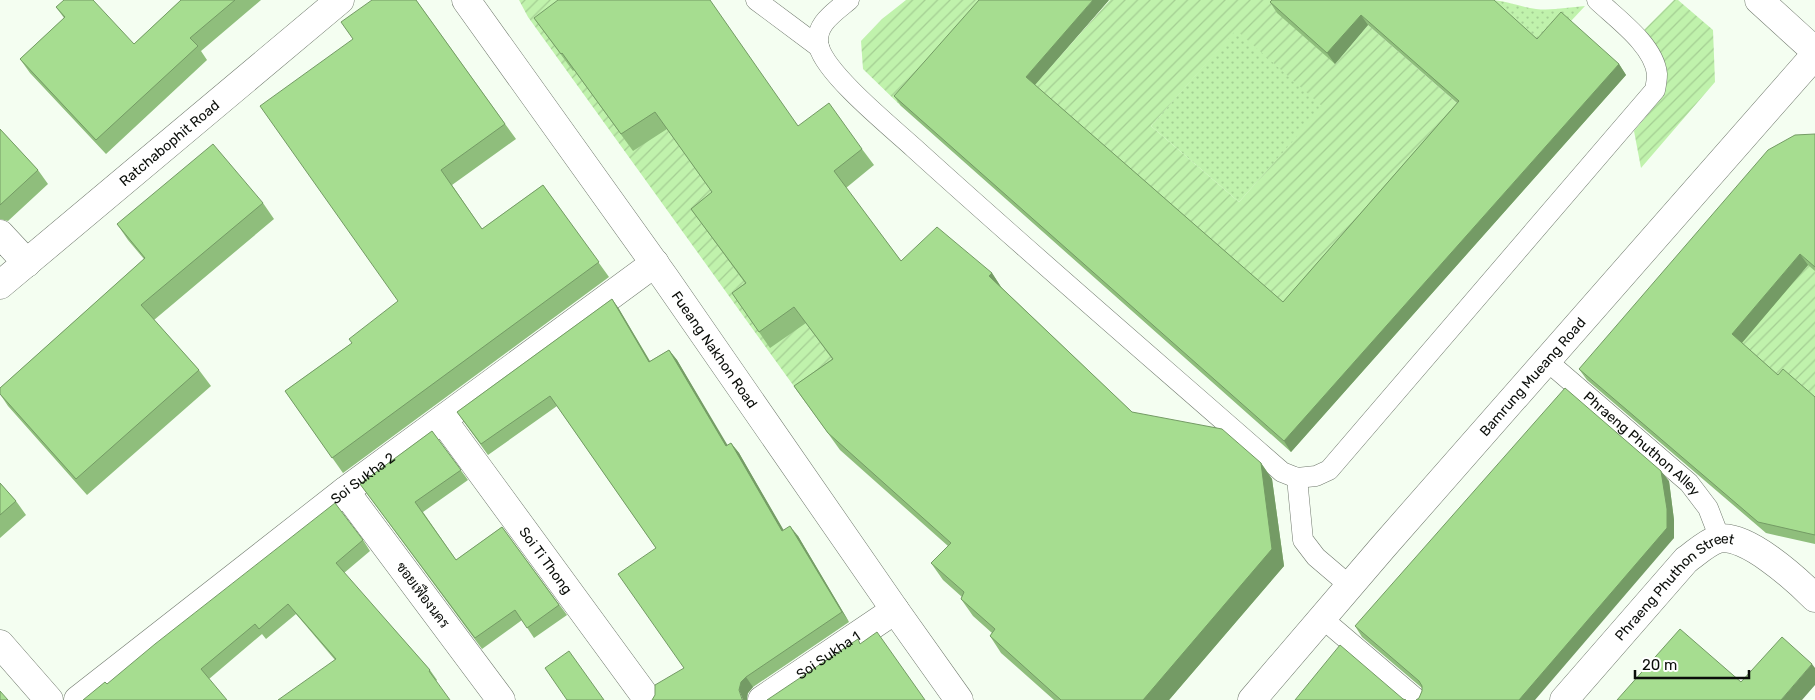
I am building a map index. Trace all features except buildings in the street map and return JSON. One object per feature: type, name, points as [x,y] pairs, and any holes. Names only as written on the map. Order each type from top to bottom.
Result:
[{"type":"street","name":"Ratchabophit Road","points":[[0,285],[340,0]]},
{"type":"street","name":"Fueang Nakhon Road","points":[[466,0],[655,263],[959,700]]},
{"type":"street","points":[[1759,0],[1815,51]]},
{"type":"street","name":"Bamrung Mueang Road","points":[[1252,700],[1815,55]]},
{"type":"street","points":[[0,234],[27,262]]},
{"type":"street","name":"Soi Sukha 2","points":[[78,700],[345,491],[655,263]]},
{"type":"street","name":"Soi Ti Thong","points":[[443,420],[648,700]]},
{"type":"street","name":"ซอยเฟืองนคร","points":[[345,491],[501,700]]},
{"type":"street","name":"Phraeng Phuthon Street","points":[[1564,700],[1686,560],[1705,546],[1720,539],[1746,543],[1811,584]]},
{"type":"street","name":"Soi Sukha 1","points":[[762,700],[895,610]]},
{"type":"street","points":[[0,644],[49,700]]},
{"type":"lane","points":[[756,0],[819,47],[828,64],[850,90],[947,178],[1282,472],[1297,478],[1316,476],[1329,470],[1655,90],[1657,74],[1652,58],[1640,40],[1597,0]]},
{"type":"lane","points":[[819,47],[819,31],[826,18],[849,0]]},
{"type":"lane","name":"Phraeng Phuthon Alley","points":[[1547,362],[1689,483],[1708,508],[1720,539]]},
{"type":"lane","points":[[1297,478],[1303,540],[1316,557],[1350,586]]},
{"type":"lane","points":[[1322,619],[1418,700]]},
{"type":"green space","points":[[519,0],[576,0],[835,363],[806,403],[528,17]]},
{"type":"green space","points":[[906,0],[996,0],[901,106],[863,69],[861,41],[882,19]]},
{"type":"green space","points":[[1110,0],[1288,0],[1335,64],[1368,25],[1466,111],[1290,312],[1033,87]],"holes":[[[1236,30],[1323,107],[1239,202],[1151,126]]]},
{"type":"green space","points":[[1489,0],[1542,9],[1585,6],[1545,49]]},
{"type":"green space","points":[[1674,0],[1678,0],[1713,30],[1715,82],[1641,168],[1634,131],[1659,101],[1666,80],[1664,64],[1644,30]]},
{"type":"green space","points":[[1236,29],[1324,107],[1239,202],[1151,126]]},
{"type":"green space","points":[[1815,246],[1815,437],[1696,378]]}]
